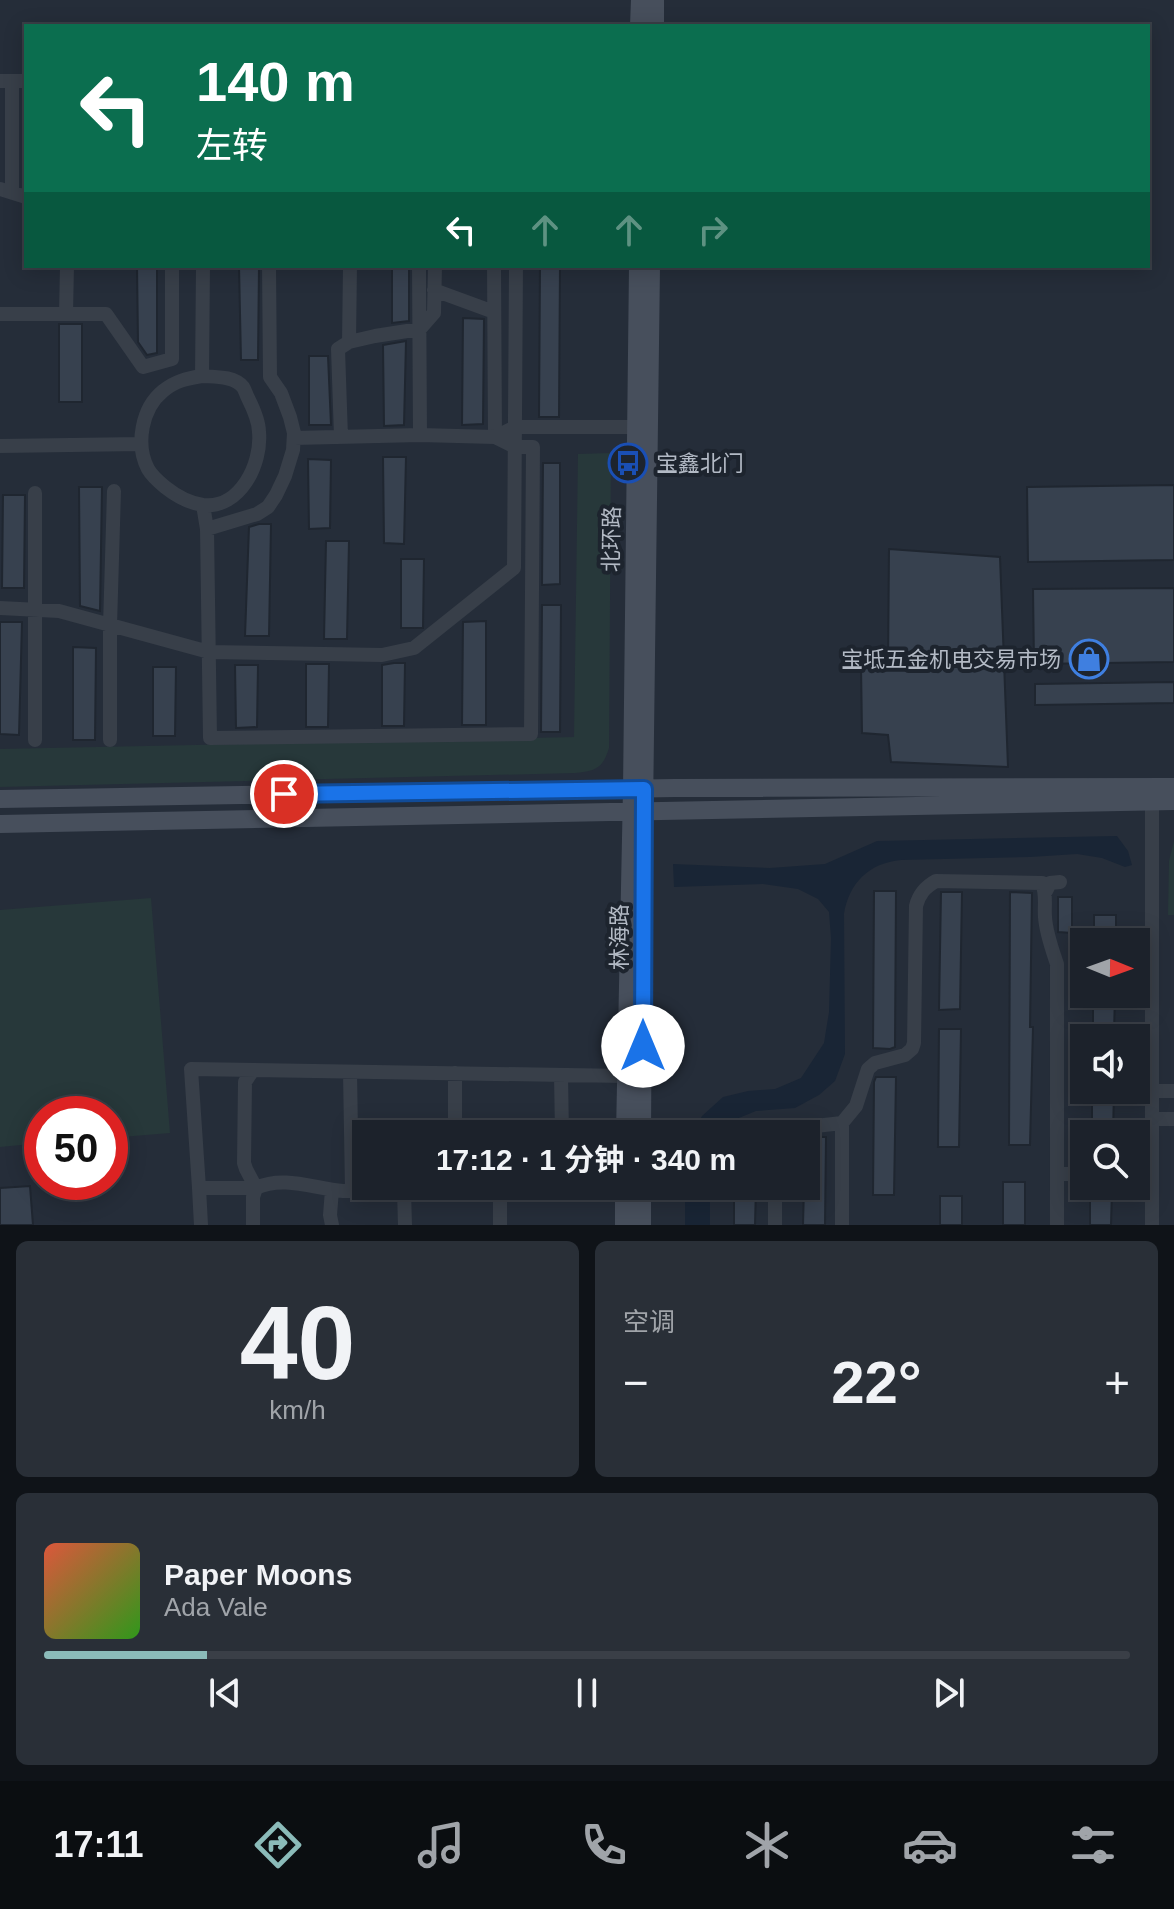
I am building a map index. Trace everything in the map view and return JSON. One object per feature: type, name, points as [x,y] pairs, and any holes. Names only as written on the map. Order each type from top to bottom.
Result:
[{"type":"main road","points":[[639,24],[640,0]]},
{"type":"main road","points":[[655,0],[655,24]]},
{"type":"main road","name":"北环路","points":[[638,268],[643,427]]},
{"type":"main road","name":"北环路","points":[[638,789],[643,427],[651,268]]},
{"type":"main road","points":[[0,799],[675,788],[1174,787]]},
{"type":"main road","name":"林海路","points":[[625,1120],[638,789]]},
{"type":"main road","points":[[0,824],[1174,801]]},
{"type":"main road","name":"林海路","points":[[637,812],[642,1120]]},
{"type":"main road","points":[[624,1200],[624,1225]]},
{"type":"main road","points":[[642,1200],[642,1225]]},
{"type":"street","points":[[13,81],[13,193]]},
{"type":"street","points":[[66,314],[67,268]]},
{"type":"street","points":[[0,314],[106,314],[143,367],[172,359],[172,268]]},
{"type":"street","points":[[202,376],[203,268]]},
{"type":"street","points":[[207,529],[257,514],[268,507],[285,476],[293,450],[294,433],[290,417],[281,393],[270,377],[269,268]]},
{"type":"street","points":[[349,342],[350,268]]},
{"type":"street","points":[[419,268],[420,435]]},
{"type":"street","points":[[341,437],[338,349],[349,342],[420,329],[434,313],[435,268]]},
{"type":"street","points":[[494,268],[495,437]]},
{"type":"street","points":[[0,608],[59,611],[209,652],[382,655],[414,648],[514,568],[516,268]]},
{"type":"street","points":[[434,290],[494,312]]},
{"type":"street","points":[[202,376],[232,380],[242,386],[260,432],[256,462],[244,486],[234,496],[219,503],[203,505],[174,494],[156,480],[148,468],[141,444],[151,403],[176,382],[202,376]]},
{"type":"street","points":[[495,437],[515,427],[643,427]]},
{"type":"street","points":[[203,505],[207,529],[210,738],[531,734],[533,447],[515,447],[495,437],[294,438]]},
{"type":"street","points":[[0,446],[141,444]]},
{"type":"street","points":[[110,740],[114,491]]},
{"type":"street","points":[[35,493],[35,740]]},
{"type":"street","points":[[1152,801],[1152,1225]]},
{"type":"street","points":[[842,1225],[842,1123],[856,1106],[868,1069],[875,1063],[905,1055],[914,1043],[918,895],[936,881],[986,889],[1042,883],[1046,891]]},
{"type":"street","points":[[1057,1225],[1057,964],[1046,924],[1046,891],[1050,883],[1060,882]]},
{"type":"street","points":[[201,1225],[191,1069],[625,1076]]},
{"type":"street","points":[[253,1070],[245,1082],[244,1163],[256,1188],[253,1225]]},
{"type":"street","points":[[199,1188],[256,1188],[268,1182],[289,1182],[352,1191],[350,1072]]},
{"type":"street","points":[[455,1073],[455,1120]]},
{"type":"street","points":[[561,1075],[562,1120]]},
{"type":"street","points":[[1152,1091],[1174,1091]]},
{"type":"street","points":[[1152,1119],[1174,1119]]},
{"type":"street","points":[[820,1126],[842,1123]]},
{"type":"street","points":[[1058,1174],[1070,1174]]},
{"type":"street","points":[[332,1190],[332,1225]]},
{"type":"street","points":[[404,1200],[405,1225]]},
{"type":"street","points":[[500,1200],[500,1225]]},
{"type":"street","points":[[775,1200],[775,1225]]},
{"type":"shaded area","points":[[611,453],[609,748],[598,767],[575,773],[0,787],[0,749],[574,737],[578,454]]},
{"type":"shaded area","points":[[1174,841],[1174,915],[1168,915],[1169,861]]},
{"type":"shaded area","points":[[151,898],[170,1133],[128,1136],[128,1096],[24,1096],[24,1145],[0,1147],[0,910]]},
{"type":"water","points":[[1117,836],[1128,851],[1132,865],[1125,867],[1102,858],[1077,854],[901,860],[870,870],[856,884],[844,914],[845,1054],[835,1081],[819,1095],[795,1108],[756,1111],[734,1120],[700,1120],[723,1097],[775,1089],[801,1078],[824,1043],[829,1012],[829,912],[818,899],[798,889],[763,884],[674,887],[673,864],[770,868],[825,864],[877,841]]},
{"type":"water","points":[[685,1200],[710,1200],[710,1225],[685,1225]]},
{"type":"building","points":[[137,268],[157,268],[157,353],[147,355],[138,342]]},
{"type":"building","points":[[239,268],[259,268],[258,360],[241,360]]},
{"type":"building","points":[[392,268],[409,268],[409,321],[392,323]]},
{"type":"building","points":[[540,268],[560,268],[559,417],[539,417]]},
{"type":"building","points":[[463,318],[484,319],[483,424],[462,425]]},
{"type":"building","points":[[59,324],[82,324],[82,402],[59,402]]},
{"type":"building","points":[[406,341],[404,425],[384,426],[383,345]]},
{"type":"building","points":[[309,356],[328,356],[331,425],[309,425]]},
{"type":"building","points":[[383,457],[406,457],[404,544],[384,543]]},
{"type":"building","points":[[308,459],[331,460],[330,528],[309,529]]},
{"type":"building","points":[[543,463],[560,463],[560,584],[542,585]]},
{"type":"building","points":[[1174,485],[1174,560],[1028,562],[1027,487]]},
{"type":"building","points":[[79,487],[102,487],[100,611],[80,606]]},
{"type":"building","points":[[3,495],[25,495],[24,588],[2,588]]},
{"type":"building","points":[[271,524],[269,636],[245,636],[249,527]]},
{"type":"building","points":[[326,541],[349,541],[347,639],[324,639]]},
{"type":"building","points":[[889,549],[1000,557],[1008,767],[891,762],[888,735],[862,733],[861,666],[888,667]]},
{"type":"building","points":[[401,559],[424,559],[423,628],[401,628]]},
{"type":"building","points":[[1174,588],[1174,662],[1034,664],[1033,589]]},
{"type":"building","points":[[542,605],[561,605],[560,732],[541,732]]},
{"type":"building","points":[[486,621],[486,725],[462,725],[463,622]]},
{"type":"building","points":[[0,622],[22,622],[19,735],[0,734]]},
{"type":"building","points":[[73,647],[96,648],[95,740],[73,740]]},
{"type":"building","points":[[405,663],[404,726],[382,726],[382,665]]},
{"type":"building","points":[[306,664],[329,664],[328,727],[306,727]]},
{"type":"building","points":[[235,665],[258,665],[257,727],[236,728]]},
{"type":"building","points":[[153,667],[176,667],[175,736],[153,736]]},
{"type":"building","points":[[1174,682],[1174,703],[1035,705],[1035,684]]},
{"type":"building","points":[[874,891],[896,891],[895,1047],[890,1049],[873,1048]]},
{"type":"building","points":[[941,892],[962,892],[960,1009],[939,1010]]},
{"type":"building","points":[[1010,892],[1032,893],[1030,1145],[1009,1145]]},
{"type":"building","points":[[1058,897],[1072,897],[1072,928],[1070,933],[1058,932]]},
{"type":"building","points":[[1094,915],[1116,915],[1116,928],[1094,928]]},
{"type":"building","points":[[1093,1008],[1115,1008],[1114,1024],[1093,1024]]},
{"type":"building","points":[[939,1029],[961,1029],[959,1147],[938,1147]]},
{"type":"building","points":[[876,1077],[896,1077],[894,1195],[873,1195]]},
{"type":"building","points":[[1092,1104],[1114,1104],[1113,1120],[1092,1120]]},
{"type":"building","points":[[820,1137],[826,1137],[825,1225],[803,1225],[804,1200],[820,1200]]},
{"type":"building","points":[[1003,1182],[1025,1182],[1025,1225],[1003,1225]]},
{"type":"building","points":[[24,1186],[24,1200],[31,1200],[33,1225],[0,1225],[0,1188]]},
{"type":"building","points":[[940,1196],[962,1196],[962,1225],[940,1225]]},
{"type":"building","points":[[734,1200],[756,1200],[755,1225],[734,1225]]},
{"type":"building","points":[[1090,1200],[1112,1200],[1111,1225],[1090,1225]]},
{"type":"place","name":"宝鑫北门","points":[[628,463]]},
{"type":"place","name":"宝坻五金机电交易市场","points":[[1089,659]]},
{"type":"route","points":[[284,794],[644,789],[643,1046]]}]
